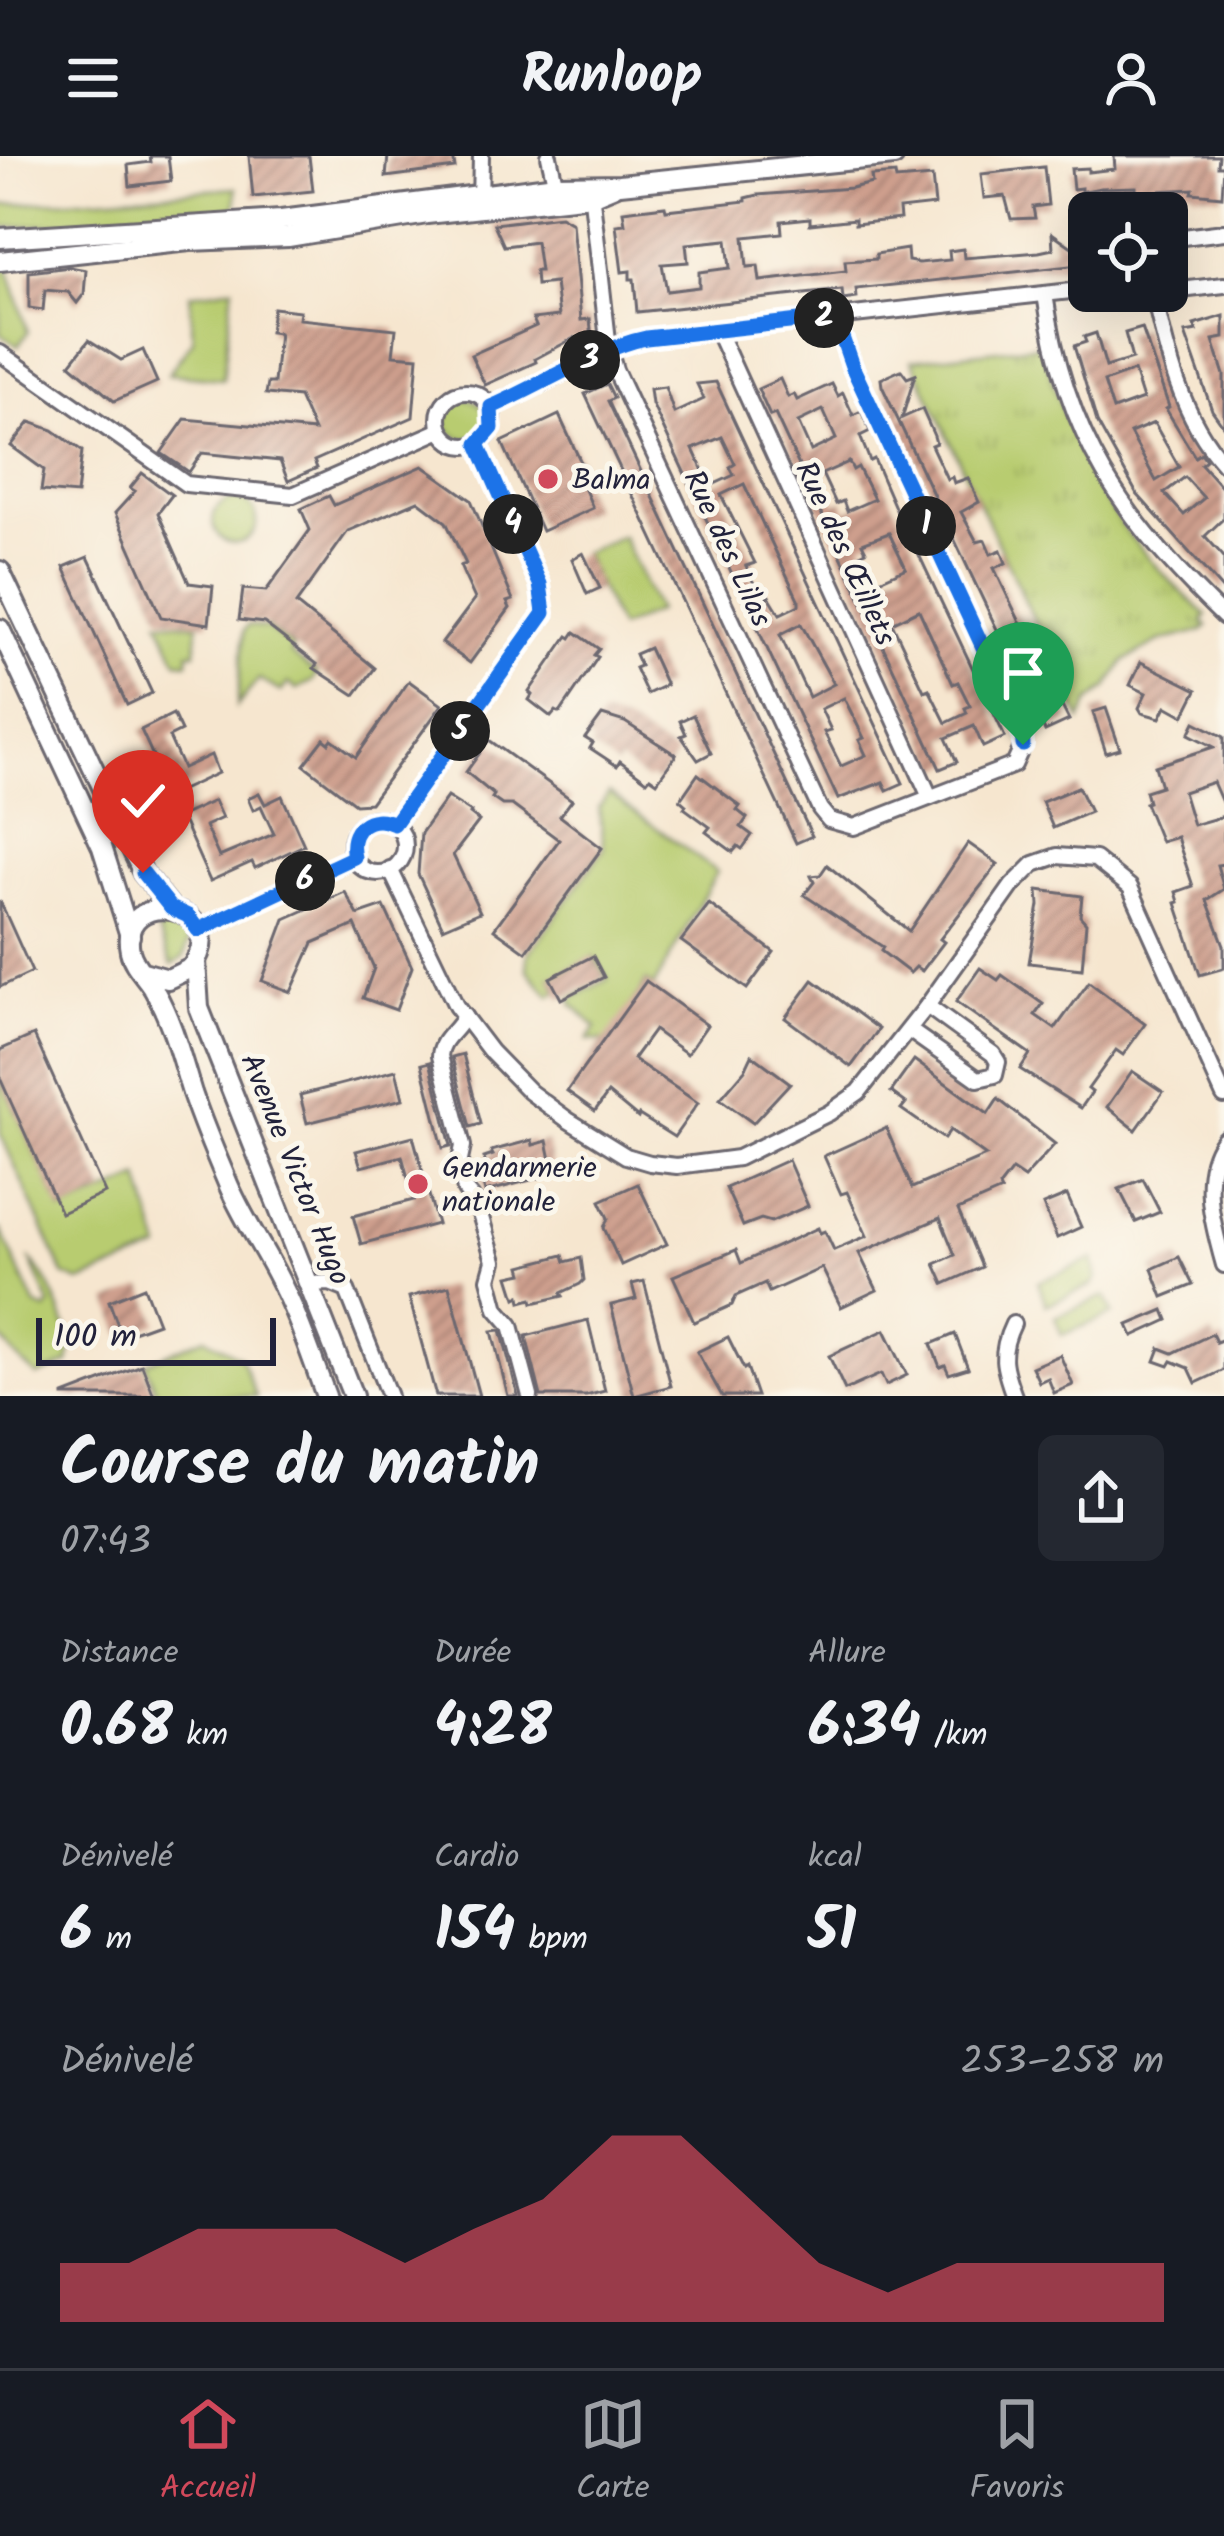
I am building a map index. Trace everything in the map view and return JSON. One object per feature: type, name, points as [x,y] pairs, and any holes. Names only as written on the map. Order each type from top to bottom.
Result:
[{"type":"street","points":[[480,201],[481,156]]},
{"type":"street","points":[[549,156],[557,192]]},
{"type":"street","points":[[0,238],[281,220],[591,189],[714,165],[894,156]]},
{"type":"street","name":"Rue des Lilas","points":[[591,189],[609,349],[820,809],[829,820],[854,827],[1013,765],[1023,745],[1022,731],[861,388],[835,317]]},
{"type":"street","points":[[0,261],[190,241],[275,238],[480,201]]},
{"type":"street","points":[[1188,236],[1224,232]]},
{"type":"street","points":[[1188,289],[1224,285]]},
{"type":"street","points":[[491,407],[609,349],[646,338],[1068,291]]},
{"type":"street","points":[[1045,294],[1069,391],[1098,466],[1138,528],[1224,616]]},
{"type":"street","points":[[1159,312],[1185,406],[1224,464]]},
{"type":"street","name":"Rue des Œillets","points":[[717,330],[930,797]]},
{"type":"street","points":[[0,353],[186,484],[293,495],[441,430]]},
{"type":"street","points":[[478,444],[452,443],[441,430],[440,409],[454,394],[471,392],[491,407]]},
{"type":"street","points":[[478,444],[492,428],[491,407]]},
{"type":"street","points":[[394,824],[544,613],[540,584],[478,444]]},
{"type":"street","points":[[0,571],[143,873],[171,908],[188,916],[198,930],[201,949],[184,974],[168,980],[143,972],[131,953],[102,847],[0,629]]},
{"type":"street","points":[[379,819],[394,824],[404,837],[404,852],[390,869],[369,871],[354,857],[353,836],[362,824],[379,819]]},
{"type":"street","points":[[198,930],[354,857]]},
{"type":"street","points":[[390,869],[464,1016],[491,1052],[530,1092],[626,1156],[677,1166],[738,1157],[830,1113],[860,1092],[1026,870],[1053,857],[1095,859],[1130,887],[1224,1096]]},
{"type":"street","points":[[130,936],[143,916],[171,908]]},
{"type":"street","name":"Avenue Victor Hugo","points":[[196,962],[199,1008],[353,1396]]},
{"type":"street","name":"Avenue Victor Hugo","points":[[143,972],[175,1033],[226,1182],[285,1290],[326,1396]]},
{"type":"street","points":[[909,1030],[978,1079],[995,1075],[998,1062],[993,1054],[927,1006]]},
{"type":"street","points":[[464,1016],[458,1030],[442,1045],[440,1056],[463,1145],[459,1165],[465,1190],[477,1204],[494,1261],[489,1279],[497,1309],[511,1325],[530,1396]]},
{"type":"street","points":[[1224,1139],[1210,1173],[1213,1222],[1224,1265]]},
{"type":"street","points":[[310,1284],[329,1283],[346,1290],[389,1396]]},
{"type":"street","points":[[1013,1324],[1002,1346],[1002,1366],[1015,1396]]},
{"type":"green space","points":[[236,188],[236,205],[228,211],[0,228],[0,205]]},
{"type":"green space","points":[[7,265],[28,332],[18,346],[0,334],[0,266]]},
{"type":"green space","points":[[233,287],[223,379],[168,374],[193,340],[190,294]]},
{"type":"green space","points":[[1042,345],[1069,428],[1101,494],[1145,554],[1207,616],[1203,631],[1160,641],[1124,661],[1107,688],[1089,702],[1081,720],[912,360]]},
{"type":"green space","points":[[466,399],[480,405],[486,419],[480,433],[466,439],[452,433],[446,419],[452,405]]},
{"type":"green space","points":[[235,499],[250,506],[257,521],[250,536],[235,543],[220,536],[213,521],[220,506]]},
{"type":"green space","points":[[622,536],[657,611],[619,629],[583,553]]},
{"type":"green space","points":[[159,621],[198,624],[196,652],[189,652],[188,662],[177,661]]},
{"type":"green space","points":[[248,625],[267,628],[293,647],[290,653],[317,674],[313,681],[297,689],[288,683],[281,692],[259,679],[237,706]]},
{"type":"green space","points":[[609,793],[717,872],[654,986],[646,981],[611,1047],[588,1040],[596,1027],[572,1004],[572,998],[608,979],[594,957],[551,978],[557,992],[550,996],[527,969],[528,955],[604,849],[599,807]]},
{"type":"green space","points":[[155,923],[179,924],[189,941],[184,957],[172,965]]},
{"type":"green space","points":[[0,1078],[62,1212],[140,1178],[161,1249],[80,1282],[64,1275],[0,1133]]},
{"type":"green space","points":[[0,1228],[35,1305],[46,1310],[50,1305],[31,1261],[45,1279],[69,1340],[69,1363],[37,1376],[0,1336]]},
{"type":"green space","points":[[1093,1259],[1097,1278],[1093,1285],[1046,1305],[1038,1282]]},
{"type":"green space","points":[[1105,1296],[1113,1314],[1062,1335],[1055,1317]]},
{"type":"green space","points":[[205,1337],[241,1358],[256,1396],[158,1396],[145,1363]]},
{"type":"building","points":[[150,156],[168,156],[171,181],[130,186],[128,165],[151,162]]},
{"type":"building","points":[[249,156],[309,156],[313,191],[253,197]]},
{"type":"building","points":[[388,156],[453,156],[455,168],[386,177]]},
{"type":"building","points":[[1114,156],[1219,156],[1218,166],[1224,166],[1222,196],[1192,193],[1193,189],[1073,189],[1071,169],[1115,169]]},
{"type":"building","points":[[1044,167],[1048,205],[1033,207],[1035,218],[1011,219],[1005,196],[984,198],[981,174]]},
{"type":"building","points":[[871,176],[932,177],[935,205],[899,209],[900,219],[855,224],[855,219],[810,224],[810,218],[781,221],[782,233],[744,237],[747,267],[758,266],[760,281],[846,271],[845,261],[876,259],[876,254],[907,249],[908,261],[919,263],[950,260],[949,251],[963,249],[964,258],[1039,252],[1053,249],[1052,233],[1068,244],[1068,266],[856,289],[857,298],[843,300],[842,290],[637,312],[634,279],[630,271],[622,272],[616,225],[625,224],[623,211],[665,206],[666,210],[872,183]],"holes":[[[727,240],[730,268],[699,272],[699,287],[667,291],[662,264],[688,262],[686,244]]]},
{"type":"building","points":[[560,216],[572,223],[581,320],[590,319],[592,339],[575,347],[574,338],[485,385],[471,355],[536,326],[533,319],[559,316],[555,283],[536,285],[535,271],[540,271],[536,242],[504,246],[494,224]]},
{"type":"building","points":[[86,270],[84,294],[77,303],[68,292],[45,290],[43,310],[29,308],[29,272]]},
{"type":"building","points":[[273,308],[300,311],[299,319],[396,329],[393,355],[418,357],[413,417],[314,461],[317,468],[288,481],[280,461],[202,453],[189,472],[161,453],[185,419],[314,431],[299,397],[266,394],[268,383],[274,383],[279,333],[270,332]]},
{"type":"building","points":[[1224,316],[1224,338],[1213,340],[1224,375],[1224,427],[1212,410],[1185,333],[1197,331],[1194,325]]},
{"type":"building","points":[[1142,328],[1166,409],[1195,457],[1201,453],[1206,460],[1201,464],[1224,490],[1224,518],[1205,536],[1224,557],[1224,591],[1137,494],[1097,422],[1074,346],[1096,333],[1106,367],[1132,359],[1125,333]],"holes":[[[1134,371],[1143,399],[1113,410],[1104,382]],[[1154,423],[1179,467],[1156,481],[1130,433]],[[1185,477],[1204,498],[1184,515],[1164,493]]]},
{"type":"building","points":[[89,340],[121,360],[143,350],[157,382],[114,401],[70,364]]},
{"type":"building","points":[[901,370],[907,378],[915,375],[902,418],[922,409],[936,443],[931,445],[947,479],[952,477],[954,483],[968,478],[979,502],[961,512],[977,542],[985,540],[991,554],[1001,550],[1006,563],[994,568],[1029,641],[1024,644],[1043,684],[1049,681],[1069,720],[1045,731],[882,386],[881,379]]},
{"type":"building","points":[[780,379],[788,397],[794,394],[797,400],[832,384],[838,396],[843,393],[853,415],[861,411],[870,431],[860,436],[870,461],[874,459],[1005,737],[983,747],[974,726],[946,738],[957,762],[940,769],[775,414],[770,416],[758,389]],"holes":[[[823,410],[836,439],[811,451],[798,422]],[[849,462],[853,470],[858,467],[874,499],[847,511],[843,501],[836,504],[822,474]],[[889,533],[906,568],[873,583],[860,554],[866,551],[862,543]],[[919,610],[953,684],[958,682],[970,706],[965,708],[967,713],[946,723],[929,689],[924,691],[892,623]]]},
{"type":"building","points":[[716,382],[903,783],[887,790],[883,782],[838,799],[652,404],[650,389],[665,387],[674,413],[704,399],[697,384]],"holes":[[[722,437],[735,464],[730,467],[734,475],[710,486],[693,449]],[[744,484],[799,605],[780,614],[769,596],[761,599],[746,566],[755,563],[721,495]],[[801,624],[834,684],[809,697],[780,635]],[[844,698],[864,738],[859,740],[866,755],[841,766],[824,732],[831,730],[821,709]]]},
{"type":"building","points":[[607,384],[614,398],[608,401],[812,836],[796,843],[585,394]]},
{"type":"building","name":"Balma","points":[[559,415],[585,471],[578,474],[593,508],[542,531],[502,442]]},
{"type":"building","points":[[30,422],[53,430],[82,451],[77,494],[41,491],[44,470],[11,446]]},
{"type":"building","points":[[423,466],[471,500],[513,600],[507,602],[510,608],[470,663],[442,643],[475,599],[460,566],[466,564],[446,522],[418,501],[348,531],[296,604],[375,668],[355,695],[314,668],[317,664],[264,623],[239,620],[243,589],[266,591],[310,530],[301,509],[329,496],[334,505]]},
{"type":"building","points":[[142,473],[172,495],[158,513],[189,583],[213,586],[209,624],[161,617],[115,513],[135,491],[130,488]]},
{"type":"building","points":[[583,553],[600,588],[587,594],[572,559]]},
{"type":"building","points":[[88,557],[152,693],[127,705],[64,567]]},
{"type":"building","points":[[575,632],[599,649],[594,655],[598,657],[560,713],[551,717],[529,700],[529,692]]},
{"type":"building","points":[[649,648],[666,685],[647,694],[635,668],[640,666],[635,654]]},
{"type":"building","points":[[1141,662],[1197,690],[1184,716],[1166,706],[1160,718],[1142,713],[1139,708],[1146,693],[1130,685]]},
{"type":"building","points":[[409,681],[442,705],[370,803],[355,804],[304,765],[324,739],[329,743],[332,739],[356,757]]},
{"type":"building","points":[[1106,708],[1120,749],[1106,753],[1093,712]]},
{"type":"building","points":[[173,714],[181,731],[169,737],[183,768],[211,755],[218,773],[171,795],[141,730]]},
{"type":"building","points":[[602,715],[625,722],[676,755],[657,782],[650,777],[647,781],[620,761],[617,766],[590,748],[593,743],[585,738]]},
{"type":"building","points":[[693,715],[711,753],[698,760],[681,736],[686,734],[680,721]]},
{"type":"building","points":[[1195,722],[1224,737],[1224,807],[1213,782],[1183,792],[1193,825],[1224,816],[1224,864],[1217,865],[1224,889],[1207,900],[1224,945],[1224,968],[1200,975],[1176,903],[1176,892],[1193,886],[1177,837],[1161,842],[1145,803],[1145,791],[1161,786],[1155,766],[1214,747],[1189,734]]},
{"type":"building","points":[[489,740],[572,800],[560,816],[602,848],[526,952],[494,929],[559,840],[512,805],[492,798],[466,772]]},
{"type":"building","points":[[698,774],[740,806],[737,810],[747,818],[741,827],[752,835],[742,849],[738,846],[733,852],[684,808],[680,800]]},
{"type":"building","points":[[1078,787],[1090,812],[1053,828],[1042,802]]},
{"type":"building","points":[[259,793],[265,804],[282,796],[304,845],[255,868],[252,862],[210,881],[181,816],[214,801],[222,818],[205,826],[219,857],[274,834],[261,806],[253,810],[248,798]]},
{"type":"building","points":[[447,797],[479,821],[453,855],[480,912],[443,928],[418,874],[421,833]]},
{"type":"building","points":[[968,843],[998,864],[940,939],[944,942],[922,971],[916,967],[910,973],[881,951],[883,947],[804,895],[814,882],[811,876],[820,875],[827,865],[909,931]]},
{"type":"building","points":[[1038,890],[1082,896],[1080,916],[1086,923],[1082,969],[1029,963]]},
{"type":"building","points":[[345,892],[358,915],[384,906],[412,967],[396,1010],[363,998],[374,968],[355,925],[313,943],[291,992],[262,981],[285,919]]},
{"type":"building","points":[[0,901],[32,972],[0,987]]},
{"type":"building","points":[[709,904],[774,952],[747,989],[681,941]]},
{"type":"building","points":[[593,956],[604,977],[561,999],[550,978]]},
{"type":"building","points":[[980,968],[998,980],[1002,975],[1043,1004],[1035,1015],[1055,1029],[1089,982],[1145,1024],[1123,1055],[1116,1050],[1088,1089],[1092,1092],[1081,1108],[1020,1069],[1030,1054],[956,1002]]},
{"type":"building","points":[[813,980],[879,1029],[851,1067],[785,1018]]},
{"type":"building","points":[[646,981],[707,1025],[687,1054],[654,1030],[633,1059],[698,1103],[674,1137],[638,1118],[608,1093],[595,1111],[567,1091]]},
{"type":"building","points":[[34,1035],[105,1193],[61,1213],[0,1078],[0,1050]]},
{"type":"building","points":[[463,1054],[481,1124],[470,1127],[452,1057]]},
{"type":"building","points":[[752,1055],[790,1083],[753,1123],[720,1099]]},
{"type":"building","points":[[914,1060],[988,1114],[998,1099],[1055,1144],[1024,1178],[1012,1170],[999,1187],[1001,1191],[958,1210],[982,1267],[944,1284],[935,1264],[955,1255],[940,1218],[859,1253],[877,1290],[841,1307],[822,1268],[769,1292],[765,1283],[694,1322],[673,1276],[736,1250],[741,1263],[818,1228],[820,1233],[825,1231],[834,1250],[867,1236],[824,1156],[886,1128],[912,1188],[986,1156],[950,1130],[944,1139],[901,1109],[906,1103],[891,1092]]},
{"type":"building","points":[[430,1062],[451,1146],[443,1148],[422,1064]]},
{"type":"building","points":[[396,1070],[403,1099],[307,1123],[300,1095]]},
{"type":"building","points":[[1132,1071],[1163,1092],[1136,1130],[1107,1107]]},
{"type":"building","name":"Gendarmerie nationale","points":[[413,1136],[437,1224],[361,1244],[353,1216],[414,1200],[402,1156],[361,1167],[356,1151]]},
{"type":"building","points":[[532,1140],[533,1145],[547,1141],[554,1174],[485,1192],[484,1158],[493,1155],[491,1151]]},
{"type":"building","points":[[788,1160],[808,1206],[771,1222],[761,1219],[743,1226],[726,1188]]},
{"type":"building","points":[[1143,1179],[1160,1212],[1136,1222],[1119,1189]]},
{"type":"building","points":[[638,1184],[667,1244],[621,1265],[604,1228],[608,1218],[600,1201]]},
{"type":"building","points":[[1067,1195],[1081,1227],[1057,1238],[1043,1205]]},
{"type":"building","points":[[563,1255],[565,1262],[581,1258],[584,1280],[580,1284],[561,1293],[563,1296],[533,1303],[516,1298],[509,1276],[523,1273],[521,1266]]},
{"type":"building","points":[[1179,1257],[1193,1285],[1163,1297],[1152,1269]]},
{"type":"building","points":[[644,1281],[671,1386],[634,1396],[611,1305],[636,1299],[632,1284]]},
{"type":"building","points":[[449,1286],[479,1396],[436,1396],[409,1297]]},
{"type":"building","points":[[144,1287],[158,1323],[122,1336],[109,1301]]},
{"type":"building","points":[[1164,1310],[1168,1320],[1133,1336],[1128,1325]]},
{"type":"building","points":[[588,1320],[605,1391],[541,1396],[526,1336]]},
{"type":"building","points":[[501,1330],[518,1396],[508,1396],[492,1331]]},
{"type":"building","points":[[885,1330],[907,1375],[886,1385],[881,1374],[845,1390],[829,1356]]},
{"type":"building","points":[[955,1334],[968,1368],[949,1374],[945,1365],[940,1367],[931,1344]]},
{"type":"building","points":[[1212,1334],[1216,1342],[1224,1339],[1224,1370],[1196,1383],[1189,1368],[1155,1361],[1160,1348],[1173,1353]]},
{"type":"building","points":[[728,1337],[744,1369],[747,1367],[757,1396],[722,1396],[697,1352]]},
{"type":"building","points":[[1060,1355],[1073,1385],[1054,1393],[1048,1378],[1039,1382],[1032,1367]]},
{"type":"building","points":[[142,1365],[154,1396],[64,1396],[64,1395]]},
{"type":"place","name":"Balma","points":[[548,479]]},
{"type":"place","name":"Gendarmerie nationale","points":[[418,1184]]},
{"type":"route","points":[[143,873],[171,908],[188,916],[198,930],[354,857],[351,843],[362,824],[379,819],[394,824],[544,613],[540,584],[478,444],[492,428],[491,407],[618,344],[646,338],[835,317],[852,366],[1022,731],[1023,745]]}]
